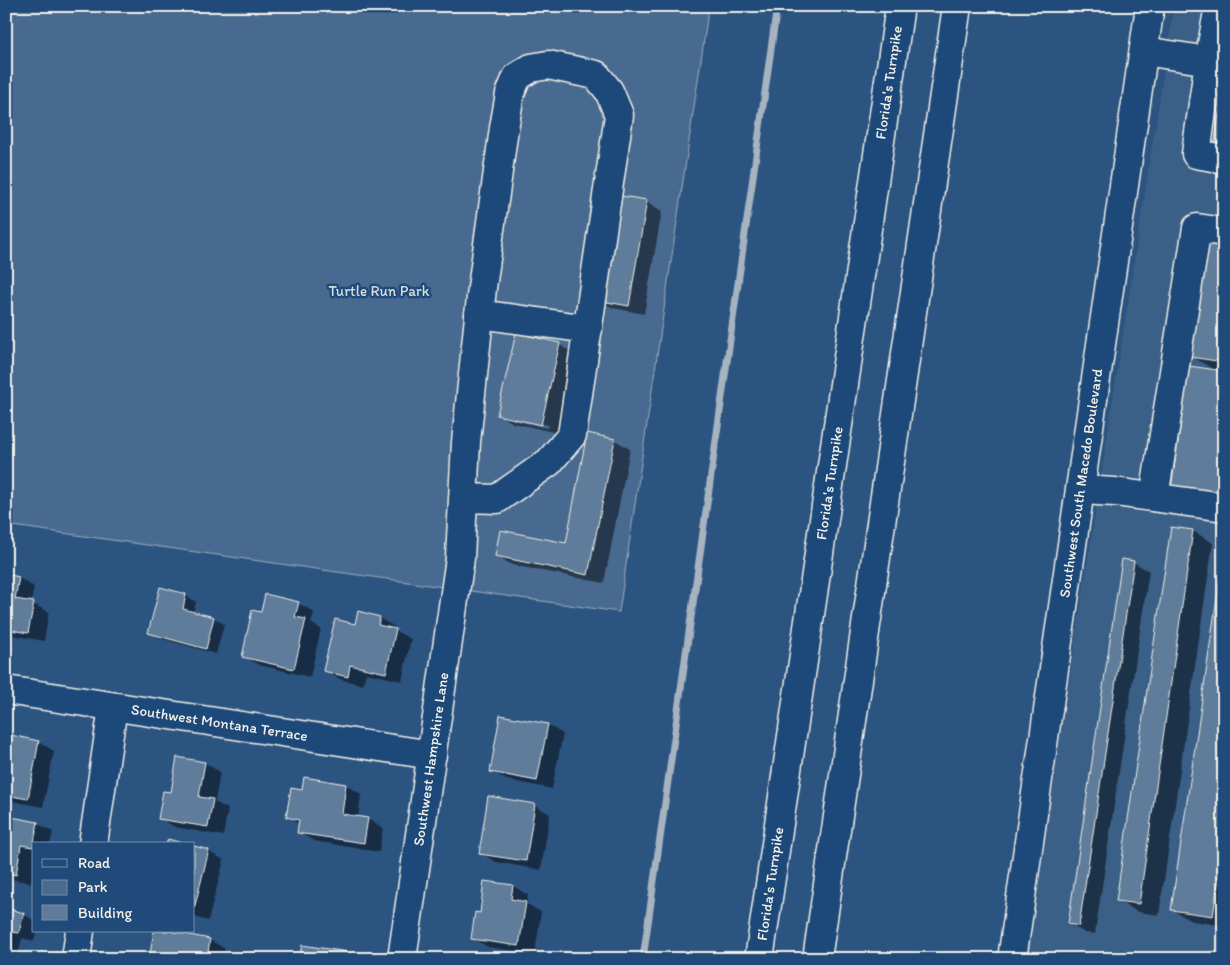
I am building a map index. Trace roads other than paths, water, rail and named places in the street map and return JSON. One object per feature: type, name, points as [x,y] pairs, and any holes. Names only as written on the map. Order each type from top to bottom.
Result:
[{"type":"main road","name":"Florida's Turnpike","points":[[759,959],[900,6]]},
{"type":"main road","points":[[817,959],[957,6]]},
{"type":"main road","name":"Southwest South Macedo Boulevard","points":[[1012,959],[1150,6]]},
{"type":"main road","points":[[1219,6],[1209,60],[1196,154],[1224,159]]},
{"type":"main road","points":[[1144,51],[1209,60]]},
{"type":"main road","name":"Southwest Hampshire Lane","points":[[402,959],[460,558],[463,498],[466,442],[479,314],[502,138],[510,94],[518,77],[531,68],[548,65],[596,75],[609,91],[618,115],[572,435],[549,462],[497,499],[463,498]]},
{"type":"main road","points":[[1154,498],[1197,228],[1224,232]]},
{"type":"main road","points":[[479,314],[588,329]]},
{"type":"main road","points":[[1081,490],[1224,507]]},
{"type":"main road","name":"Southwest Montana Terrace","points":[[6,690],[432,755]]},
{"type":"main road","points":[[93,842],[113,707]]},
{"type":"main road","points":[[76,959],[80,932]]},
{"type":"waterway","points":[[643,959],[777,6]]},
{"type":"park label","name":"Turtle Run Park","points":[[379,291]]}]
